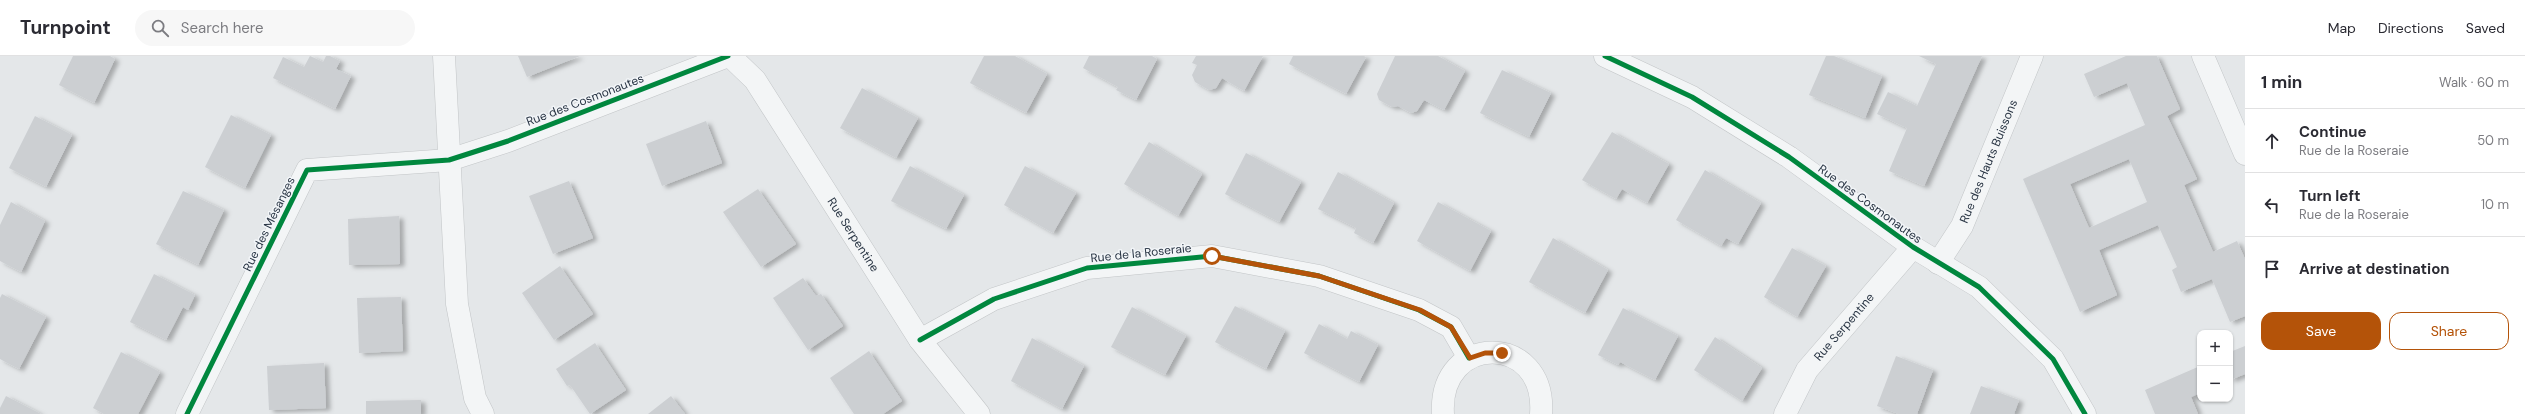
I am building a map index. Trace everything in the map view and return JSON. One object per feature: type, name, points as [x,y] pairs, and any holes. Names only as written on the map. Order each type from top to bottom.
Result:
[{"type":"street","points":[[444,56],[457,304],[475,398],[483,414]]},
{"type":"street","name":"Rue des Cosmonautes","points":[[449,160],[508,141],[729,56]]},
{"type":"street","name":"Rue Serpentine","points":[[729,56],[755,80],[920,340],[978,414]]},
{"type":"street","name":"Rue des Cosmonautes","points":[[1605,56],[1692,97],[1789,157],[1913,248],[1979,287],[2053,359],[2085,414]]},
{"type":"street","name":"Rue des Hauts Buissons","points":[[1938,263],[1962,226],[2032,56]]},
{"type":"street","points":[[2203,56],[2245,154]]},
{"type":"street","name":"Rue des Mésanges","points":[[186,414],[307,170],[449,160]]},
{"type":"street","name":"Rue Serpentine","points":[[1785,414],[1807,370],[1913,248]]},
{"type":"street","name":"Rue de la Roseraie","points":[[920,340],[994,299],[1087,268],[1212,256],[1319,276],[1420,310],[1451,327],[1470,358]]},
{"type":"street","points":[[1443,414],[1442,397],[1447,381],[1456,368],[1470,358],[1485,353],[1502,353],[1517,359],[1530,369],[1538,383],[1541,393],[1541,414]]},
{"type":"building","points":[[73,56],[110,56],[115,59],[94,103],[59,85]]},
{"type":"building","points":[[310,56],[323,62],[326,56],[330,56],[340,61],[336,69],[351,76],[335,109],[273,78],[283,57],[304,67]]},
{"type":"building","points":[[518,56],[580,56],[527,77]]},
{"type":"building","points":[[984,56],[1015,56],[1047,74],[1026,113],[970,83]]},
{"type":"building","points":[[1089,56],[1152,56],[1157,59],[1136,100],[1116,90],[1118,87],[1083,68]]},
{"type":"building","points":[[1196,56],[1263,56],[1244,91],[1222,78],[1216,88],[1209,90],[1195,82],[1192,75],[1197,65],[1192,63]]},
{"type":"building","points":[[1293,56],[1366,57],[1346,94],[1289,64]]},
{"type":"building","points":[[1395,56],[1438,56],[1465,71],[1444,110],[1424,100],[1417,111],[1411,113],[1398,106],[1392,107],[1379,100],[1377,94]]},
{"type":"building","points":[[1826,56],[1834,56],[1882,76],[1865,118],[1809,95]]},
{"type":"building","points":[[1919,56],[1982,56],[1924,186],[1889,171],[1907,128],[1877,114],[1888,92],[1917,106],[1936,64]]},
{"type":"building","points":[[2126,56],[2157,56],[2180,109],[2167,116],[2197,179],[2184,185],[2213,252],[2237,241],[2245,259],[2245,316],[2230,322],[2212,279],[2181,292],[2172,270],[2177,267],[2158,225],[2099,250],[2117,295],[2080,312],[2023,179],[2145,125],[2127,83],[2094,97],[2084,74]],"holes":[[[2129,159],[2147,202],[2089,228],[2070,184]]]},
{"type":"building","points":[[1502,70],[1551,93],[1529,137],[1480,113]]},
{"type":"building","points":[[862,88],[918,118],[896,158],[840,128]]},
{"type":"building","points":[[231,115],[271,135],[245,188],[205,167]]},
{"type":"building","points":[[35,116],[72,135],[46,187],[9,168]]},
{"type":"building","points":[[706,121],[722,163],[662,186],[646,144]]},
{"type":"building","points":[[1612,132],[1669,164],[1647,203],[1622,189],[1616,199],[1582,180]]},
{"type":"building","points":[[1149,142],[1202,174],[1178,216],[1124,184]]},
{"type":"building","points":[[1246,153],[1301,182],[1279,222],[1225,194]]},
{"type":"building","points":[[910,166],[964,195],[946,229],[891,201]]},
{"type":"building","points":[[1025,166],[1076,193],[1053,233],[1004,205]]},
{"type":"building","points":[[1705,170],[1761,203],[1738,244],[1726,238],[1721,246],[1676,220]]},
{"type":"building","points":[[1338,172],[1394,203],[1373,243],[1354,233],[1356,228],[1318,209]]},
{"type":"building","points":[[569,181],[593,238],[553,254],[529,196]]},
{"type":"building","points":[[758,189],[796,244],[761,267],[723,212]]},
{"type":"building","points":[[183,191],[224,210],[198,265],[156,244]]},
{"type":"building","points":[[11,202],[45,221],[21,272],[0,261],[0,225]]},
{"type":"building","points":[[1438,202],[1491,231],[1470,271],[1417,241]]},
{"type":"building","points":[[399,216],[400,264],[349,265],[348,219]]},
{"type":"building","points":[[1553,238],[1608,270],[1585,313],[1529,282]]},
{"type":"building","points":[[1792,248],[1826,266],[1797,317],[1764,297]]},
{"type":"building","points":[[560,266],[593,314],[554,340],[522,293]]},
{"type":"building","points":[[154,274],[195,295],[188,310],[183,307],[166,340],[130,322]]},
{"type":"building","points":[[803,278],[816,296],[821,294],[843,326],[808,350],[773,298]]},
{"type":"building","points":[[2,294],[46,317],[19,369],[0,359],[0,298]]},
{"type":"building","points":[[401,297],[403,351],[359,353],[357,298]]},
{"type":"building","points":[[1235,306],[1285,331],[1266,369],[1215,342]]},
{"type":"building","points":[[1132,307],[1186,336],[1165,375],[1111,347]]},
{"type":"building","points":[[1623,308],[1678,336],[1655,380],[1620,362],[1618,365],[1598,355]]},
{"type":"building","points":[[1319,324],[1347,339],[1351,331],[1378,345],[1359,382],[1304,353]]},
{"type":"building","points":[[1715,337],[1762,368],[1742,401],[1694,370]]},
{"type":"building","points":[[1032,338],[1084,366],[1062,409],[1011,381]]},
{"type":"building","points":[[595,343],[626,390],[590,414],[570,385],[567,386],[556,369]]},
{"type":"building","points":[[2245,346],[2245,374],[2233,379],[2233,366],[2233,351]]},
{"type":"building","points":[[869,351],[902,401],[883,414],[854,414],[830,378]]},
{"type":"building","points":[[121,352],[160,372],[138,414],[104,414],[93,408]]},
{"type":"building","points":[[1896,356],[1933,370],[1917,414],[1899,414],[1877,406]]},
{"type":"building","points":[[324,363],[326,408],[269,410],[267,366]]},
{"type":"building","points":[[2197,367],[2197,394],[2191,397],[2198,414],[2155,414],[2145,390]]},
{"type":"building","points":[[1981,386],[2019,400],[2014,414],[1970,414]]},
{"type":"building","points":[[6,396],[41,414],[0,414],[0,408]]},
{"type":"building","points":[[671,396],[685,414],[648,414]]},
{"type":"building","points":[[421,400],[421,414],[366,414],[366,401]]},
{"type":"cycle path","points":[[187,414],[307,170],[449,160],[508,141],[728,56]]},
{"type":"cycle path","points":[[1605,56],[1692,97],[1789,157],[1913,247],[1979,287],[2053,359],[2085,414]]},
{"type":"cycle path","points":[[920,340],[994,299],[1087,268],[1212,256],[1319,276],[1419,310],[1451,327],[1469,358]]},
{"type":"route","points":[[1212,256],[1319,276],[1420,310],[1451,327],[1470,358],[1485,353],[1502,353]]}]
